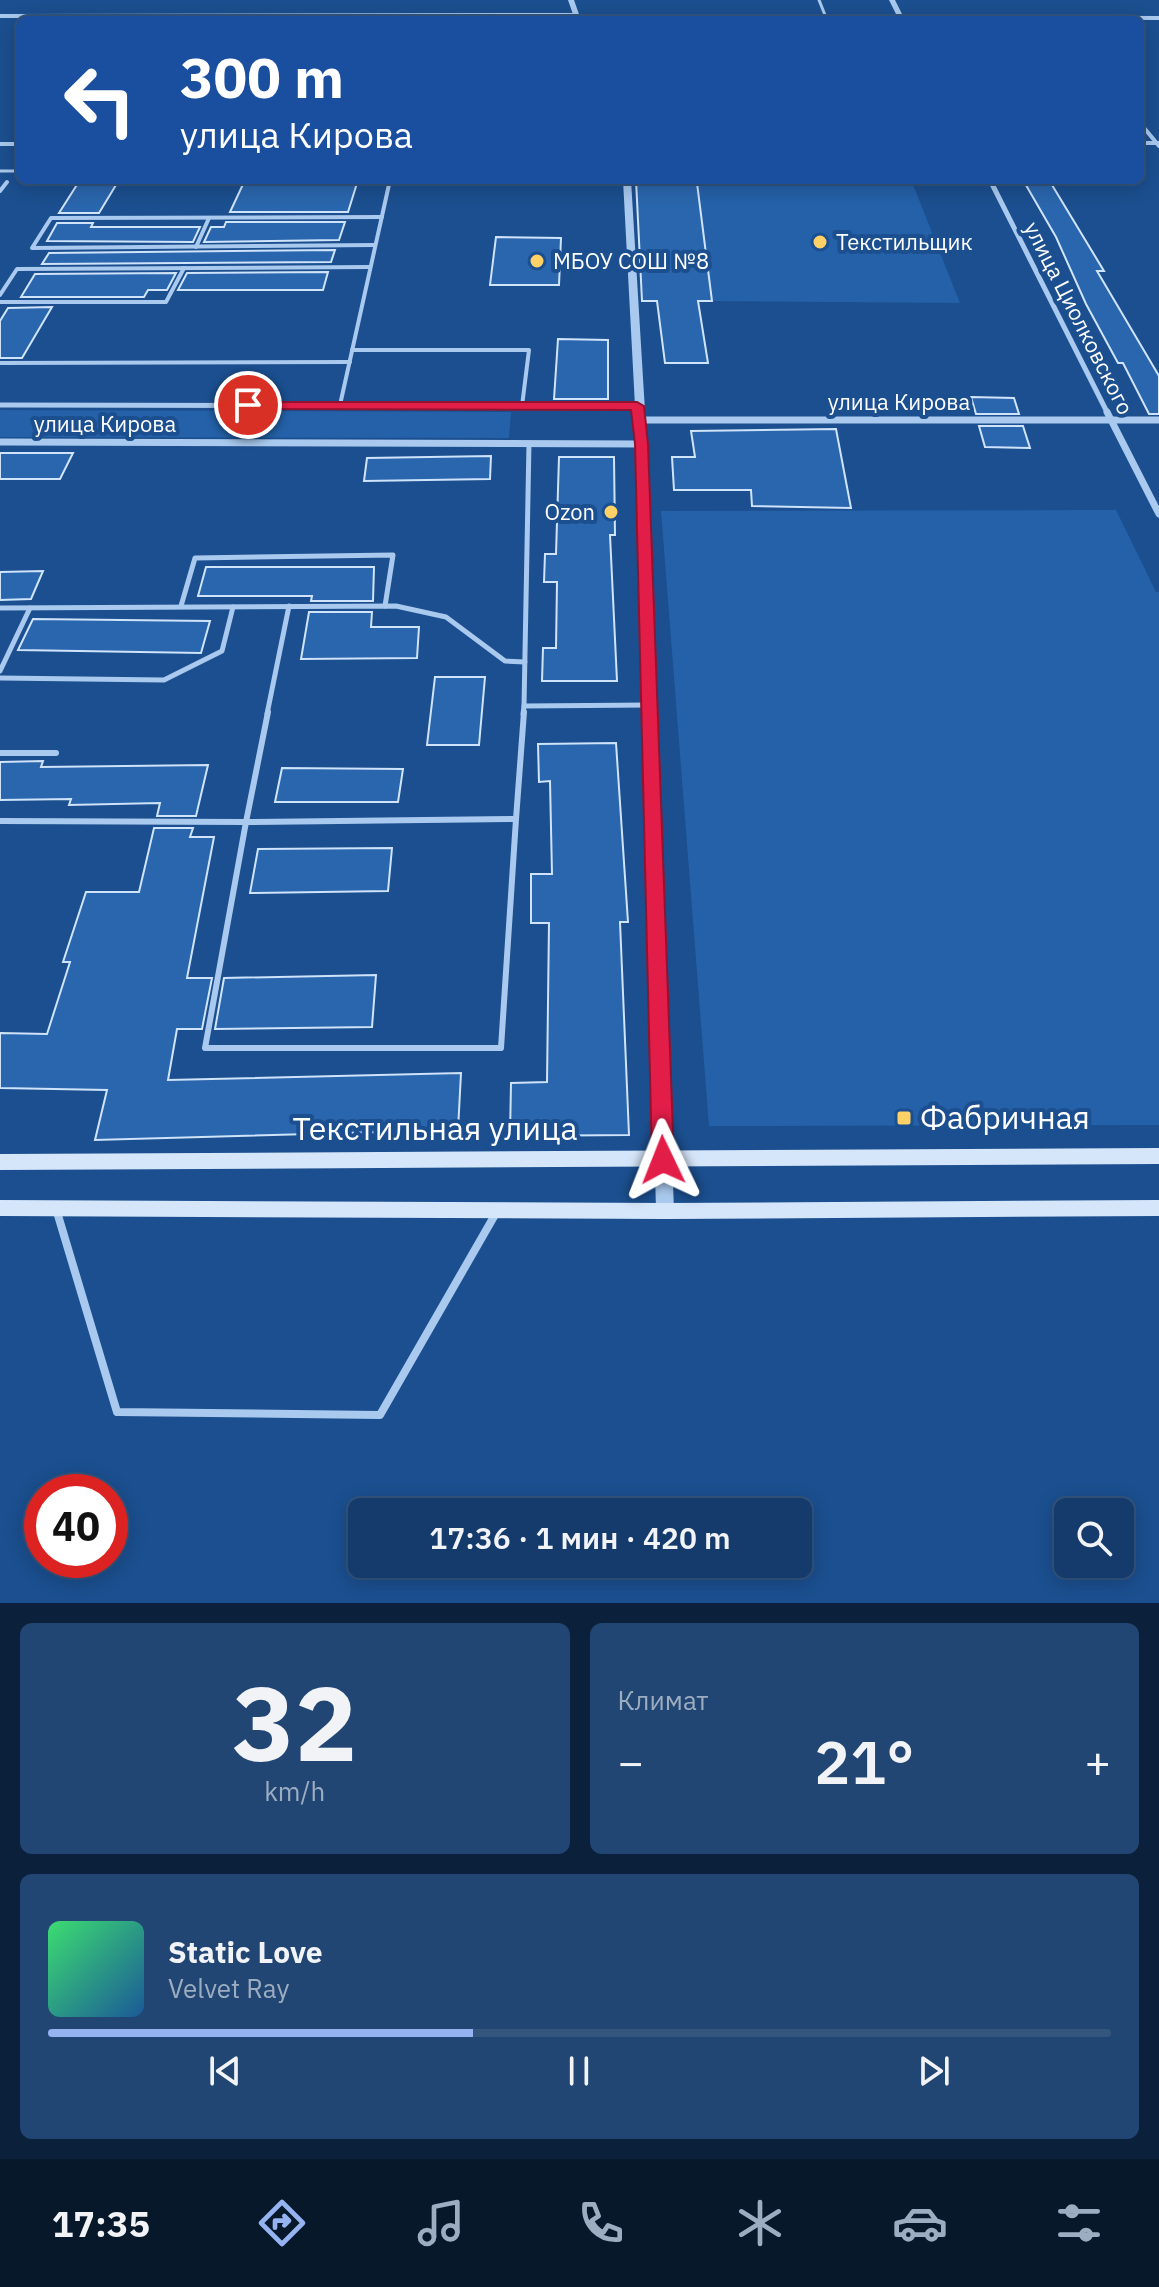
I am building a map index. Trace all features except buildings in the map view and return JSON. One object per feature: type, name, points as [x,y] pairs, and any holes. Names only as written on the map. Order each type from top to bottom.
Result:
[{"type":"main road","name":"Текстильная улица","points":[[0,1162],[1159,1156]]},
{"type":"main road","points":[[0,1208],[665,1211],[1159,1208]]},
{"type":"street","points":[[1144,128],[1158,144]]},
{"type":"street","points":[[627,184],[642,444],[665,1211]]},
{"type":"street","name":"улица Циолковского","points":[[992,184],[1159,514]]},
{"type":"street","name":"улица Кирова","points":[[0,405],[522,406],[639,413],[1159,420]]},
{"type":"street","name":"улица Кирова","points":[[0,442],[642,444]]},
{"type":"lane","points":[[0,191],[7,182]]},
{"type":"lane","points":[[340,405],[389,184]]},
{"type":"lane","points":[[375,245],[32,248],[51,218],[382,217]]},
{"type":"lane","points":[[196,247],[209,218]]},
{"type":"lane","points":[[0,295],[17,269],[370,267]]},
{"type":"lane","points":[[0,302],[166,302],[184,268]]},
{"type":"lane","points":[[352,350],[529,350],[522,406]]},
{"type":"lane","points":[[0,363],[350,362]]},
{"type":"lane","points":[[289,606],[205,1048],[501,1048],[524,706],[529,443]]},
{"type":"lane","points":[[181,606],[195,558],[393,555],[385,606]]},
{"type":"lane","points":[[0,608],[385,606],[446,617],[505,661],[525,662]]},
{"type":"lane","points":[[0,678],[164,680],[222,651],[233,607]]},
{"type":"lane","points":[[0,671],[30,608]]},
{"type":"lane","points":[[524,706],[649,705]]},
{"type":"lane","points":[[0,753],[56,753]]},
{"type":"lane","points":[[0,821],[517,819]]},
{"type":"lane","points":[[56,1208],[117,1412],[380,1415],[498,1210]]},
{"type":"shaded area","name":"Текстильщик","points":[[697,184],[913,184],[960,303],[712,301]]},
{"type":"shaded area","points":[[0,410],[511,412],[509,438],[0,437]]},
{"type":"shaded area","points":[[1116,510],[1156,592],[1159,592],[1159,1125],[709,1126],[661,511]]},
{"type":"place","name":"Текстильщик","points":[[820,242]]},
{"type":"place","name":"МБОУ СОШ №8","points":[[537,261]]},
{"type":"place","name":"Ozon","points":[[611,512]]},
{"type":"place","name":"Фабричная","points":[[904,1118]]},
{"type":"route","points":[[248,405],[637,406],[642,444],[663,1160]]}]
